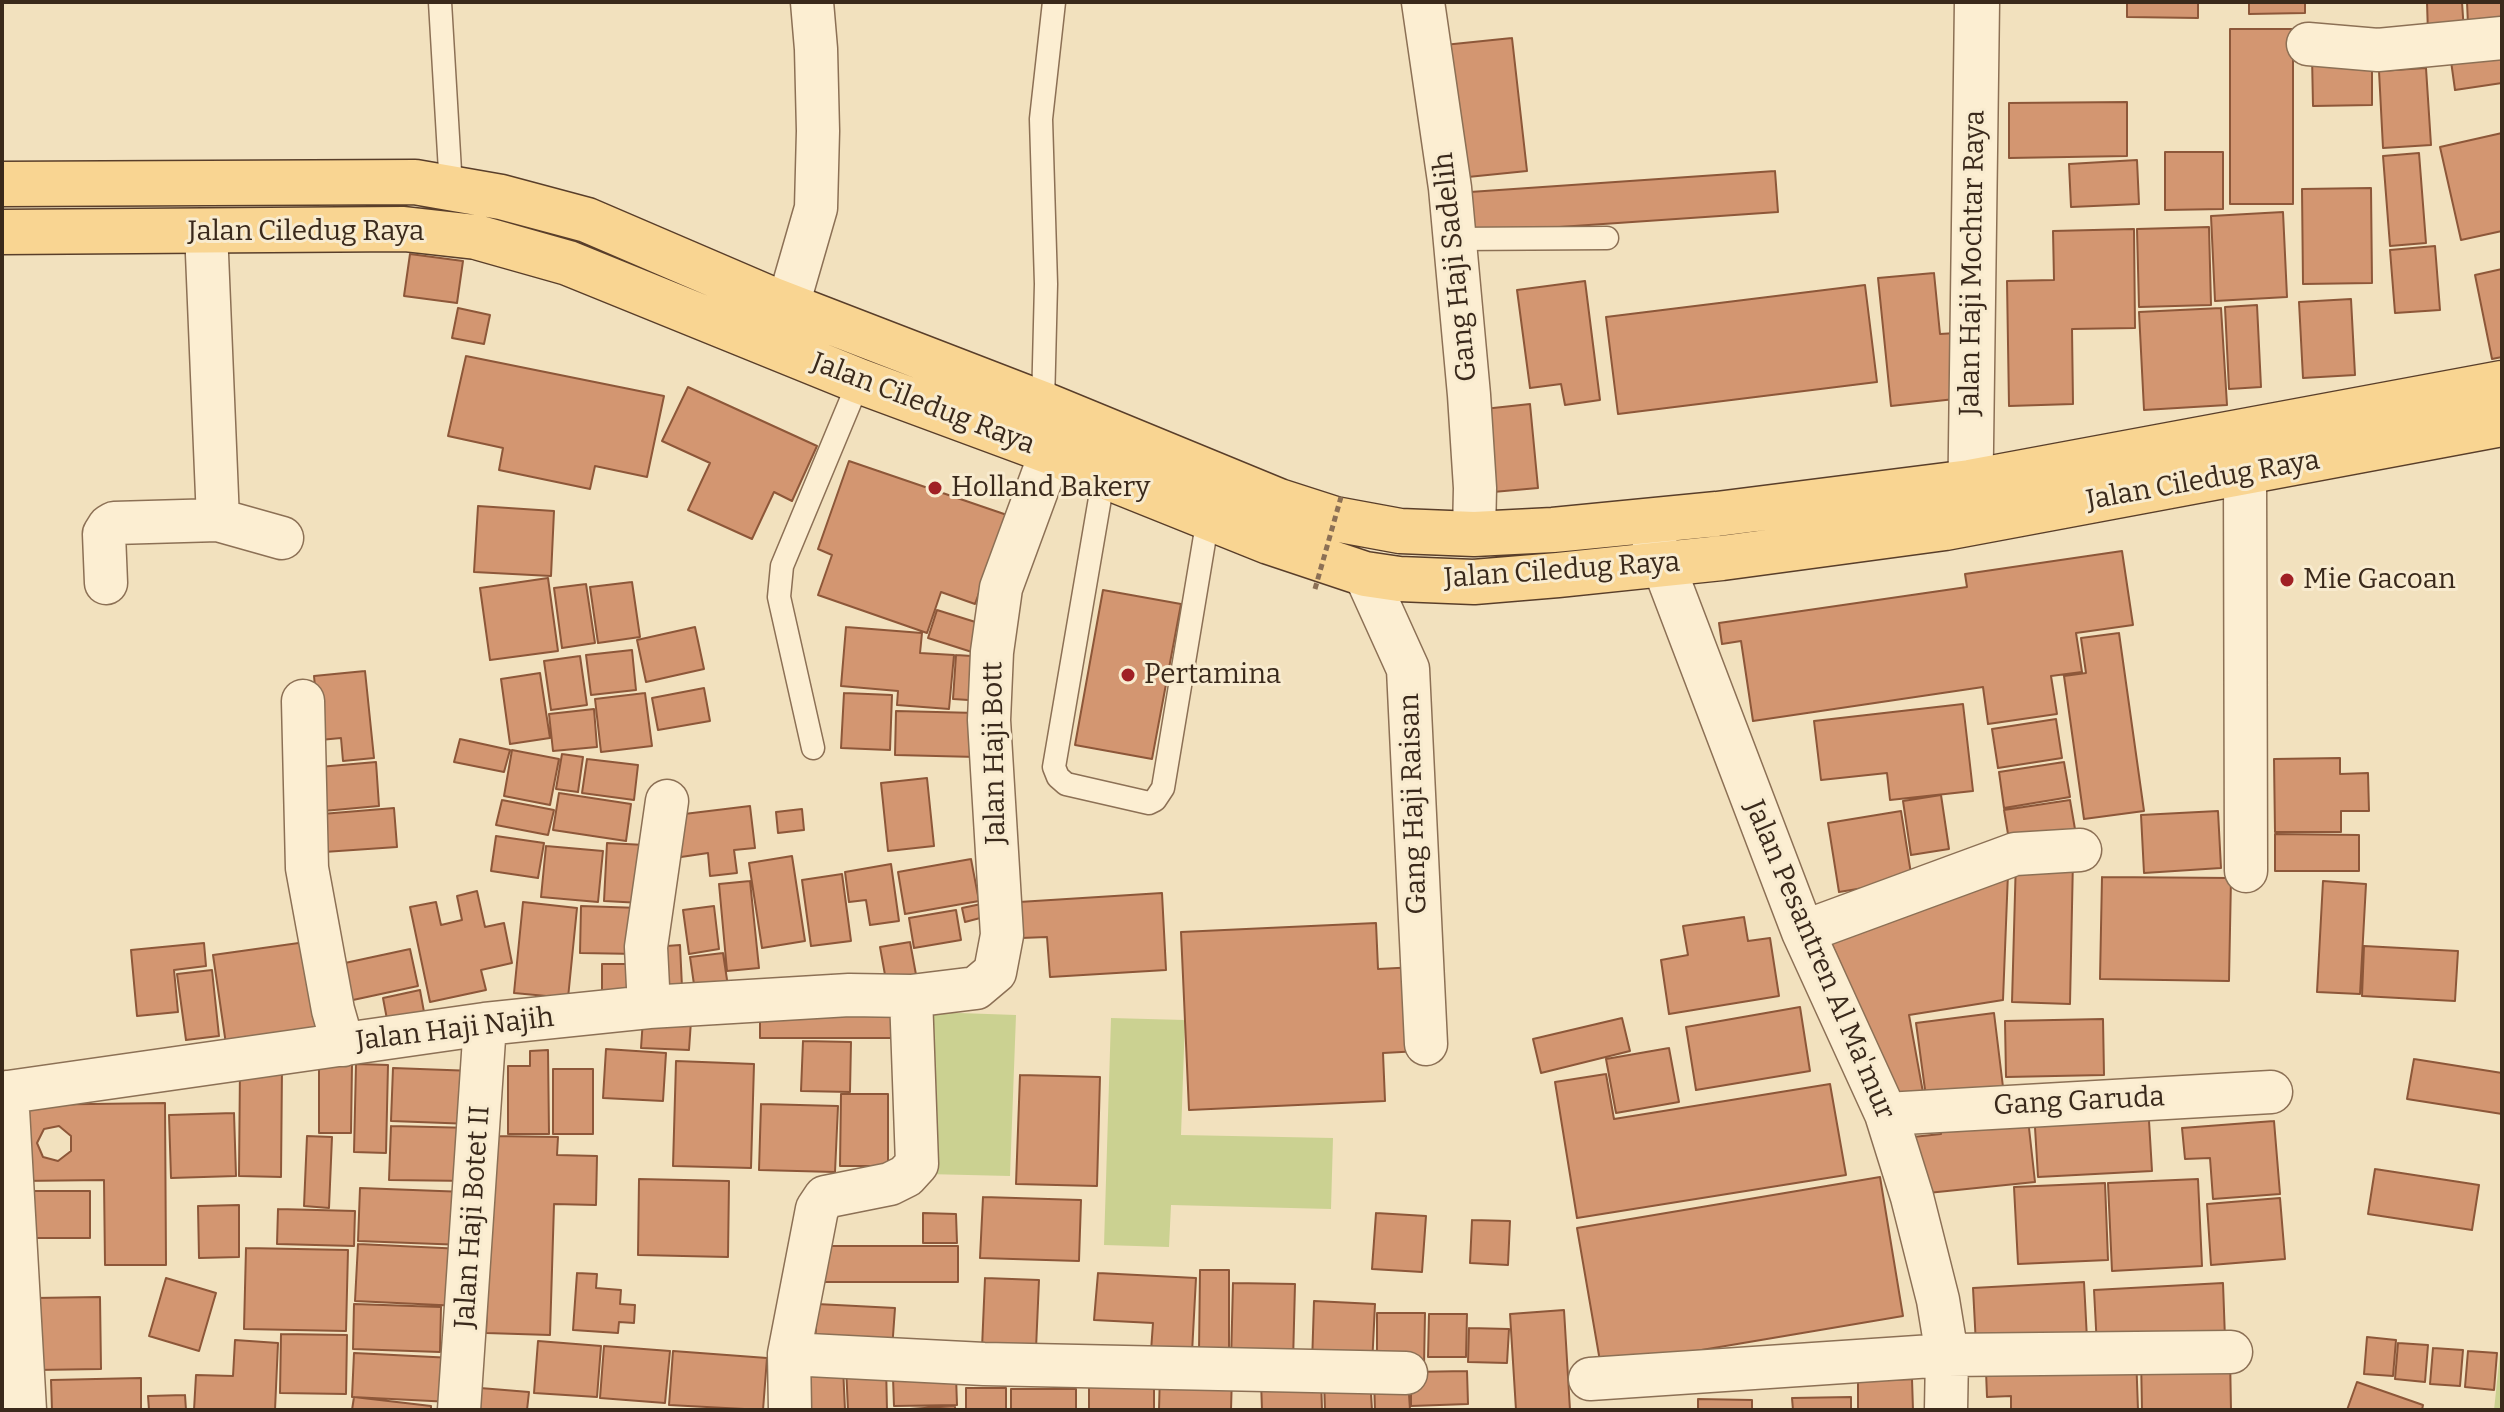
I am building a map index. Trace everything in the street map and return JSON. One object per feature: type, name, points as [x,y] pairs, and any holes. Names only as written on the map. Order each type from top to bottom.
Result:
[{"type":"main road","name":"Jalan Ciledug Raya","points":[[2,184],[415,182],[501,197],[587,220],[788,305],[1043,404],[1110,456],[1214,497],[1400,531],[1474,534],[1553,530],[1717,514],[1970,503],[2245,474],[2502,424]]},
{"type":"main road","name":"Jalan Ciledug Raya","points":[[2,232],[404,229],[476,237],[568,263],[859,381],[1051,452],[1110,456]]},
{"type":"main road","name":"Jalan Ciledug Raya","points":[[1214,497],[1269,542],[1365,574],[1399,579],[1474,582],[1661,565],[1970,503],[2297,423],[2502,383]]},
{"type":"main road","points":[[2398,402],[2408,444]]},
{"type":"street","points":[[788,305],[816,208],[818,131],[812,2]]},
{"type":"street","name":"Gang Haji Sadelih","points":[[1423,2],[1454,239],[1469,395],[1475,488],[1474,534]]},
{"type":"street","name":"Jalan Haji Mochtar Raya","points":[[1970,503],[1977,2]]},
{"type":"street","points":[[2308,44],[2378,50],[2502,38]]},
{"type":"street","points":[[206,230],[218,520]]},
{"type":"street","name":"Jalan Haji Bott","points":[[911,996],[976,988],[995,972],[1000,958],[1002,935],[989,720],[992,652],[1001,588],[1051,452]]},
{"type":"street","points":[[2245,474],[2246,871]]},
{"type":"street","points":[[106,583],[104,534],[114,523],[218,520],[282,538]]},
{"type":"street","name":"Jalan Pesantren Al Ma'mur","points":[[1647,521],[1661,565],[1803,932],[1886,1114],[1912,1197],[1938,1300],[1947,1355],[1946,1410]]},
{"type":"street","name":"Gang Haji Raisan","points":[[1365,574],[1408,669],[1426,1044]]},
{"type":"street","points":[[303,701],[307,868],[333,1010],[343,1045]]},
{"type":"street","points":[[649,1007],[646,947],[667,801]]},
{"type":"street","points":[[1803,932],[2015,854],[2080,850]]},
{"type":"street","name":"Jalan Haji Najih","points":[[4,1092],[485,1024],[649,1007],[849,995],[911,996]]},
{"type":"street","points":[[790,1410],[789,1354],[817,1209],[825,1197],[890,1184],[906,1176],[917,1164],[911,996]]},
{"type":"street","name":"Jalan Haji Botet II","points":[[459,1410],[485,1024]]},
{"type":"street","points":[[4,1092],[25,1410]]},
{"type":"street","name":"Gang Garuda","points":[[1886,1114],[2271,1092]]},
{"type":"street","points":[[1590,1379],[1947,1355],[2231,1352]]},
{"type":"street","points":[[789,1354],[984,1364],[1406,1373]]},
{"type":"lane","points":[[440,2],[451,188]]},
{"type":"lane","points":[[1043,404],[1046,284],[1041,119],[1054,2]]},
{"type":"lane","points":[[1454,239],[1607,238]]},
{"type":"lane","points":[[813,748],[779,597],[782,566],[859,381]]},
{"type":"lane","points":[[1110,456],[1054,767],[1058,777],[1066,784],[1149,803],[1163,788],[1214,497]]},
{"type":"path","points":[[1315,589],[1341,497]]},
{"type":"green space","points":[[931,1012],[1016,1015],[1010,1176],[926,1174]]},
{"type":"green space","points":[[1111,1018],[1185,1020],[1181,1135],[1333,1138],[1331,1209],[1171,1205],[1169,1247],[1104,1245]]},
{"type":"green space","points":[[2502,1335],[2502,1410],[2494,1410]]},
{"type":"building","points":[[2085,2],[2198,2],[2198,18],[2127,17],[2127,3]]},
{"type":"building","points":[[2249,2],[2305,2],[2305,13],[2249,14]]},
{"type":"building","points":[[2427,2],[2462,2],[2464,32],[2428,34]]},
{"type":"building","points":[[2467,2],[2502,2],[2502,22],[2468,24]]},
{"type":"building","points":[[2230,29],[2293,29],[2293,204],[2230,204]]},
{"type":"building","points":[[1512,38],[1527,171],[1458,178],[1444,45]]},
{"type":"building","points":[[2502,54],[2502,83],[2455,90],[2451,61]]},
{"type":"building","points":[[2372,55],[2372,105],[2313,106],[2312,56]]},
{"type":"building","points":[[2426,68],[2431,145],[2383,148],[2379,71]]},
{"type":"building","points":[[2127,102],[2127,156],[2009,158],[2009,103]]},
{"type":"building","points":[[2502,133],[2502,231],[2461,240],[2440,147]]},
{"type":"building","points":[[2165,152],[2223,152],[2223,209],[2165,210]]},
{"type":"building","points":[[2419,153],[2426,243],[2390,246],[2383,156]]},
{"type":"building","points":[[2137,160],[2139,204],[2071,207],[2069,164]]},
{"type":"building","points":[[1775,171],[1778,212],[1472,233],[1470,192]]},
{"type":"building","points":[[2371,188],[2372,283],[2303,284],[2302,189]]},
{"type":"building","points":[[2283,212],[2287,297],[2215,301],[2211,216]]},
{"type":"building","points":[[2209,227],[2211,305],[2139,307],[2137,229]]},
{"type":"building","points":[[2134,229],[2135,328],[2072,329],[2073,404],[2009,406],[2007,281],[2054,280],[2053,231]]},
{"type":"building","points":[[2435,246],[2440,310],[2395,313],[2390,250]]},
{"type":"building","points":[[410,254],[463,261],[457,303],[404,296]]},
{"type":"building","points":[[2502,269],[2502,357],[2492,359],[2475,275]]},
{"type":"building","points":[[1934,273],[1940,334],[1956,333],[1964,398],[1891,406],[1878,278]]},
{"type":"building","points":[[1585,281],[1600,400],[1565,405],[1561,384],[1530,388],[1517,290]]},
{"type":"building","points":[[1865,285],[1877,382],[1618,414],[1606,317]]},
{"type":"building","points":[[2351,299],[2355,375],[2303,378],[2299,302]]},
{"type":"building","points":[[2257,305],[2261,387],[2229,389],[2225,307]]},
{"type":"building","points":[[458,308],[490,315],[484,344],[452,338]]},
{"type":"building","points":[[2221,308],[2227,405],[2144,410],[2139,312]]},
{"type":"building","points":[[466,356],[664,396],[647,477],[595,466],[590,489],[499,470],[503,448],[448,436]]},
{"type":"building","points":[[688,387],[817,446],[792,501],[774,492],[752,539],[688,510],[710,463],[662,441]]},
{"type":"building","points":[[1530,404],[1538,488],[1493,492],[1484,409]]},
{"type":"building","points":[[849,461],[1007,515],[975,604],[941,592],[927,633],[818,595],[832,555],[818,549]]},
{"type":"building","points":[[478,506],[554,511],[551,576],[474,572]]},
{"type":"building","points":[[2122,551],[2133,625],[2076,633],[2082,672],[2051,676],[2057,714],[1988,724],[1983,687],[1753,721],[1741,641],[1722,644],[1719,623],[1967,587],[1965,574]]},
{"type":"building","points":[[548,578],[558,651],[490,660],[480,588]]},
{"type":"building","points":[[632,582],[640,637],[598,643],[590,587]]},
{"type":"building","points":[[586,584],[595,643],[562,648],[554,588]]},
{"type":"building","name":"Pertamina","points":[[1103,590],[1181,604],[1152,759],[1075,745]]},
{"type":"building","points":[[937,610],[985,625],[975,653],[928,638]]},
{"type":"building","points":[[695,627],[704,669],[646,682],[637,640]]},
{"type":"building","points":[[846,627],[922,633],[920,653],[954,655],[949,709],[897,705],[898,691],[841,686]]},
{"type":"building","points":[[2119,633],[2144,811],[2084,819],[2064,676],[2086,673],[2081,638]]},
{"type":"building","points":[[632,650],[636,690],[591,695],[586,655]]},
{"type":"building","points":[[956,655],[987,657],[984,701],[953,699]]},
{"type":"building","points":[[580,656],[587,705],[551,710],[544,661]]},
{"type":"building","points":[[365,671],[374,758],[343,761],[341,738],[320,740],[314,676]]},
{"type":"building","points":[[540,673],[550,738],[510,744],[501,679]]},
{"type":"building","points":[[704,688],[710,721],[658,730],[652,698]]},
{"type":"building","points":[[645,693],[652,746],[601,752],[595,699]]},
{"type":"building","points":[[844,693],[892,695],[890,750],[841,748]]},
{"type":"building","points":[[1963,704],[1973,791],[1890,800],[1887,773],[1821,780],[1814,721]]},
{"type":"building","points":[[594,709],[597,747],[553,751],[549,714]]},
{"type":"building","points":[[896,711],[977,713],[977,757],[895,755]]},
{"type":"building","points":[[2056,719],[2062,758],[1998,768],[1992,729]]},
{"type":"building","points":[[460,739],[510,750],[504,772],[454,762]]},
{"type":"building","points":[[512,750],[559,759],[550,805],[504,796]]},
{"type":"building","points":[[562,754],[583,757],[578,792],[556,789]]},
{"type":"building","points":[[2340,758],[2340,774],[2368,773],[2369,811],[2341,811],[2341,832],[2275,832],[2274,759]]},
{"type":"building","points":[[587,759],[638,765],[634,800],[582,793]]},
{"type":"building","points":[[376,762],[379,806],[323,811],[319,767]]},
{"type":"building","points":[[2064,762],[2070,797],[2004,808],[1999,772]]},
{"type":"building","points":[[927,778],[934,846],[888,851],[881,783]]},
{"type":"building","points":[[559,793],[631,804],[626,841],[553,830]]},
{"type":"building","points":[[1941,795],[1949,849],[1911,855],[1903,801]]},
{"type":"building","points":[[502,800],[554,810],[548,835],[496,825]]},
{"type":"building","points":[[2070,800],[2076,835],[2010,846],[2004,810]]},
{"type":"building","points":[[750,806],[755,848],[734,850],[737,873],[710,876],[708,853],[681,857],[676,815]]},
{"type":"building","points":[[394,808],[397,847],[324,852],[322,814]]},
{"type":"building","points":[[802,809],[804,830],[778,833],[776,812]]},
{"type":"building","points":[[1901,811],[1912,880],[1839,892],[1828,823]]},
{"type":"building","points":[[2218,811],[2221,868],[2144,873],[2141,815]]},
{"type":"building","points":[[2275,834],[2359,835],[2359,871],[2275,871]]},
{"type":"building","points":[[496,836],[544,843],[538,878],[491,871]]},
{"type":"building","points":[[607,843],[645,845],[642,903],[604,901]]},
{"type":"building","points":[[546,846],[603,851],[598,902],[541,897]]},
{"type":"building","points":[[792,856],[805,941],[762,948],[749,863]]},
{"type":"building","points":[[2016,858],[2073,859],[2070,1004],[2012,1002]]},
{"type":"building","points":[[971,859],[979,901],[905,914],[898,872]]},
{"type":"building","points":[[891,864],[899,921],[870,925],[866,900],[849,902],[845,872]]},
{"type":"building","points":[[2008,873],[2003,1000],[1909,1015],[1924,1098],[1897,1093],[1827,933]]},
{"type":"building","points":[[842,874],[851,941],[811,946],[802,880]]},
{"type":"building","points":[[2102,877],[2231,878],[2229,981],[2100,979]]},
{"type":"building","points":[[750,881],[759,968],[727,971],[719,884]]},
{"type":"building","points":[[2323,881],[2366,884],[2360,994],[2317,992]]},
{"type":"building","points":[[477,891],[485,927],[504,923],[512,963],[481,970],[486,990],[430,1002],[410,907],[436,902],[441,925],[462,920],[457,896]]},
{"type":"building","points":[[1162,893],[1166,970],[1050,977],[1047,937],[1021,938],[1019,902]]},
{"type":"building","points":[[523,902],[577,908],[568,998],[514,993]]},
{"type":"building","points":[[981,904],[984,917],[965,922],[962,908]]},
{"type":"building","points":[[581,906],[640,908],[638,954],[580,953]]},
{"type":"building","points":[[714,906],[719,949],[689,954],[683,910]]},
{"type":"building","points":[[956,910],[961,940],[914,948],[909,918]]},
{"type":"building","points":[[1744,917],[1748,941],[1770,938],[1779,996],[1669,1014],[1661,960],[1688,955],[1683,926]]},
{"type":"building","points":[[1376,923],[1378,969],[1417,967],[1420,1051],[1383,1053],[1385,1101],[1189,1110],[1181,932]]},
{"type":"building","points":[[313,941],[326,1037],[227,1051],[213,955]]},
{"type":"building","points":[[910,942],[917,980],[887,986],[880,947]]},
{"type":"building","points":[[204,943],[206,966],[174,970],[178,1012],[137,1016],[131,950]]},
{"type":"building","points":[[680,945],[682,987],[655,989],[653,947]]},
{"type":"building","points":[[2364,946],[2458,951],[2455,1001],[2362,996]]},
{"type":"building","points":[[410,949],[418,986],[339,1003],[331,966]]},
{"type":"building","points":[[723,953],[729,993],[696,998],[690,957]]},
{"type":"building","points":[[602,964],[640,964],[640,994],[602,994]]},
{"type":"building","points":[[212,970],[219,1036],[186,1040],[177,974]]},
{"type":"building","points":[[420,990],[426,1023],[389,1030],[383,998]]},
{"type":"building","points":[[1800,1007],[1810,1071],[1696,1090],[1686,1027]]},
{"type":"building","points":[[760,1008],[904,1008],[904,1038],[760,1038]]},
{"type":"building","points":[[1994,1013],[2003,1087],[1926,1097],[1916,1023]]},
{"type":"building","points":[[1622,1018],[1630,1051],[1541,1073],[1533,1039]]},
{"type":"building","points":[[643,1019],[691,1021],[689,1050],[641,1048]]},
{"type":"building","points":[[2103,1019],[2104,1075],[2006,1077],[2005,1021]]},
{"type":"building","points":[[803,1041],[851,1042],[850,1092],[801,1091]]},
{"type":"building","points":[[1669,1048],[1679,1102],[1616,1113],[1606,1059]]},
{"type":"building","points":[[606,1049],[666,1053],[663,1101],[603,1098]]},
{"type":"building","points":[[548,1050],[549,1134],[508,1134],[508,1066],[530,1066],[530,1051]]},
{"type":"building","points":[[2414,1059],[2502,1073],[2502,1114],[2407,1099]]},
{"type":"building","points":[[676,1061],[754,1064],[751,1168],[673,1166]]},
{"type":"building","points":[[356,1064],[388,1065],[386,1153],[354,1152]]},
{"type":"building","points":[[319,1065],[352,1065],[351,1133],[319,1133]]},
{"type":"building","points":[[240,1067],[282,1068],[281,1177],[239,1176]]},
{"type":"building","points":[[393,1068],[474,1071],[472,1124],[391,1121]]},
{"type":"building","points":[[553,1069],[593,1069],[593,1134],[553,1134]]},
{"type":"building","points":[[1606,1074],[1614,1119],[1830,1084],[1846,1175],[1577,1218],[1555,1082]]},
{"type":"building","points":[[1020,1075],[1100,1077],[1097,1186],[1016,1184]]},
{"type":"building","points":[[841,1094],[888,1094],[888,1166],[840,1166]]},
{"type":"building","points":[[165,1103],[166,1265],[105,1265],[104,1180],[20,1181],[19,1105]]},
{"type":"building","points":[[761,1104],[838,1106],[835,1172],[759,1170]]},
{"type":"building","points":[[2148,1104],[2152,1171],[2038,1177],[2034,1111]]},
{"type":"building","points":[[2027,1110],[2035,1182],[1918,1194],[1913,1137],[1941,1134],[1940,1119]]},
{"type":"building","points":[[234,1113],[236,1176],[171,1178],[169,1115]]},
{"type":"building","points":[[2274,1121],[2280,1194],[2213,1199],[2210,1158],[2185,1159],[2182,1128]]},
{"type":"building","points":[[59,1126],[71,1136],[71,1151],[58,1161],[43,1157],[37,1143],[44,1129]]},
{"type":"building","points":[[391,1126],[472,1128],[471,1181],[389,1180]]},
{"type":"building","points":[[307,1136],[332,1137],[329,1208],[304,1206]]},
{"type":"building","points":[[492,1136],[558,1137],[557,1155],[597,1156],[596,1205],[554,1204],[550,1335],[486,1333]]},
{"type":"building","points":[[2375,1169],[2479,1185],[2472,1230],[2368,1214]]},
{"type":"building","points":[[1880,1177],[1903,1316],[1601,1367],[1577,1228]]},
{"type":"building","points":[[639,1179],[729,1181],[728,1257],[638,1255]]},
{"type":"building","points":[[2198,1179],[2202,1266],[2112,1271],[2108,1183]]},
{"type":"building","points":[[2105,1183],[2108,1260],[2018,1264],[2014,1187]]},
{"type":"building","points":[[360,1188],[466,1192],[464,1245],[358,1241]]},
{"type":"building","points":[[28,1191],[90,1191],[90,1238],[28,1238]]},
{"type":"building","points":[[983,1197],[1081,1200],[1079,1261],[980,1258]]},
{"type":"building","points":[[2280,1198],[2285,1259],[2211,1265],[2207,1204]]},
{"type":"building","points":[[239,1205],[239,1257],[199,1258],[198,1206]]},
{"type":"building","points":[[278,1209],[355,1211],[354,1246],[277,1244]]},
{"type":"building","points":[[923,1213],[956,1214],[957,1243],[923,1243]]},
{"type":"building","points":[[1376,1213],[1426,1216],[1422,1272],[1372,1269]]},
{"type":"building","points":[[1472,1220],[1510,1221],[1508,1265],[1470,1263]]},
{"type":"building","points":[[358,1244],[463,1249],[460,1306],[355,1301]]},
{"type":"building","points":[[820,1246],[958,1246],[958,1282],[820,1282]]},
{"type":"building","points":[[246,1248],[348,1250],[346,1331],[244,1329]]},
{"type":"building","points":[[1200,1270],[1229,1270],[1229,1353],[1199,1353]]},
{"type":"building","points":[[577,1273],[597,1274],[596,1288],[621,1290],[620,1304],[635,1305],[634,1323],[619,1322],[618,1333],[573,1330]]},
{"type":"building","points":[[1098,1273],[1196,1278],[1192,1353],[1151,1351],[1153,1323],[1094,1320]]},
{"type":"building","points":[[166,1278],[216,1293],[199,1351],[149,1336]]},
{"type":"building","points":[[985,1278],[1039,1280],[1036,1349],[982,1348]]},
{"type":"building","points":[[2084,1282],[2087,1339],[1976,1345],[1973,1288]]},
{"type":"building","points":[[1233,1283],[1295,1284],[1293,1363],[1231,1362]]},
{"type":"building","points":[[2223,1283],[2225,1339],[2097,1347],[2094,1290]]},
{"type":"building","points":[[100,1297],[101,1369],[36,1370],[35,1298]]},
{"type":"building","points":[[1314,1301],[1375,1304],[1372,1366],[1312,1364]]},
{"type":"building","points":[[354,1304],[441,1307],[440,1352],[353,1349]]},
{"type":"building","points":[[817,1304],[895,1308],[892,1350],[815,1347]]},
{"type":"building","points":[[1564,1310],[1570,1410],[1516,1410],[1510,1314]]},
{"type":"building","points":[[1377,1313],[1425,1313],[1424,1366],[1377,1366]]},
{"type":"building","points":[[1429,1314],[1467,1314],[1466,1357],[1428,1357]]},
{"type":"building","points":[[1469,1328],[1509,1329],[1507,1363],[1468,1362]]},
{"type":"building","points":[[281,1334],[347,1335],[346,1394],[280,1393]]},
{"type":"building","points":[[2367,1337],[2396,1340],[2393,1376],[2364,1374]]},
{"type":"building","points":[[235,1340],[278,1343],[275,1410],[194,1410],[196,1375],[233,1376]]},
{"type":"building","points":[[538,1341],[601,1346],[597,1397],[534,1393]]},
{"type":"building","points":[[2398,1343],[2428,1345],[2425,1382],[2395,1379]]},
{"type":"building","points":[[604,1346],[670,1351],[665,1403],[600,1398]]},
{"type":"building","points":[[2433,1348],[2463,1350],[2460,1386],[2430,1384]]},
{"type":"building","points":[[673,1351],[767,1358],[763,1410],[669,1405]]},
{"type":"building","points":[[2468,1351],[2497,1353],[2494,1390],[2465,1387]]},
{"type":"building","points":[[354,1353],[453,1358],[451,1402],[352,1397]]},
{"type":"building","points":[[2136,1354],[2138,1410],[2011,1410],[2011,1396],[1987,1397],[1986,1371]]},
{"type":"building","points":[[2230,1355],[2231,1410],[2142,1410],[2141,1357]]},
{"type":"building","points":[[886,1365],[887,1410],[848,1410],[846,1366]]},
{"type":"building","points":[[843,1367],[845,1410],[800,1410],[799,1369]]},
{"type":"building","points":[[1154,1371],[1154,1410],[1089,1410],[1089,1372]]},
{"type":"building","points":[[1467,1371],[1468,1404],[1411,1406],[1411,1372]]},
{"type":"building","points":[[1160,1373],[1232,1375],[1231,1410],[1159,1410]]},
{"type":"building","points":[[956,1376],[957,1405],[894,1406],[893,1378]]},
{"type":"building","points":[[141,1378],[141,1410],[52,1410],[51,1380]]},
{"type":"building","points":[[1321,1378],[1322,1410],[1262,1410],[1261,1381]]},
{"type":"building","points":[[1370,1378],[1372,1410],[1325,1410],[1324,1380]]},
{"type":"building","points":[[1408,1378],[1410,1410],[1375,1410],[1374,1380]]},
{"type":"building","points":[[1912,1379],[1913,1410],[1858,1410],[1858,1381]]},
{"type":"building","points":[[2357,1382],[2423,1405],[2422,1410],[2347,1410]]},
{"type":"building","points":[[468,1387],[529,1392],[527,1410],[466,1410]]},
{"type":"building","points":[[966,1388],[1006,1388],[1006,1410],[966,1410]]},
{"type":"building","points":[[1011,1389],[1076,1389],[1076,1410],[1011,1410]]},
{"type":"building","points":[[185,1395],[186,1410],[149,1410],[148,1396]]},
{"type":"building","points":[[354,1397],[431,1406],[431,1410],[352,1410]]},
{"type":"building","points":[[1851,1397],[1851,1410],[1793,1410],[1792,1398]]},
{"type":"building","points":[[1698,1399],[1752,1400],[1752,1410],[1698,1410]]},
{"type":"building","points":[[955,1406],[955,1410],[894,1410]]},
{"type":"place","name":"Holland Bakery","points":[[935,488]]},
{"type":"place","name":"Mie Gacoan","points":[[2287,580]]},
{"type":"place","name":"Pertamina","points":[[1128,675]]}]
